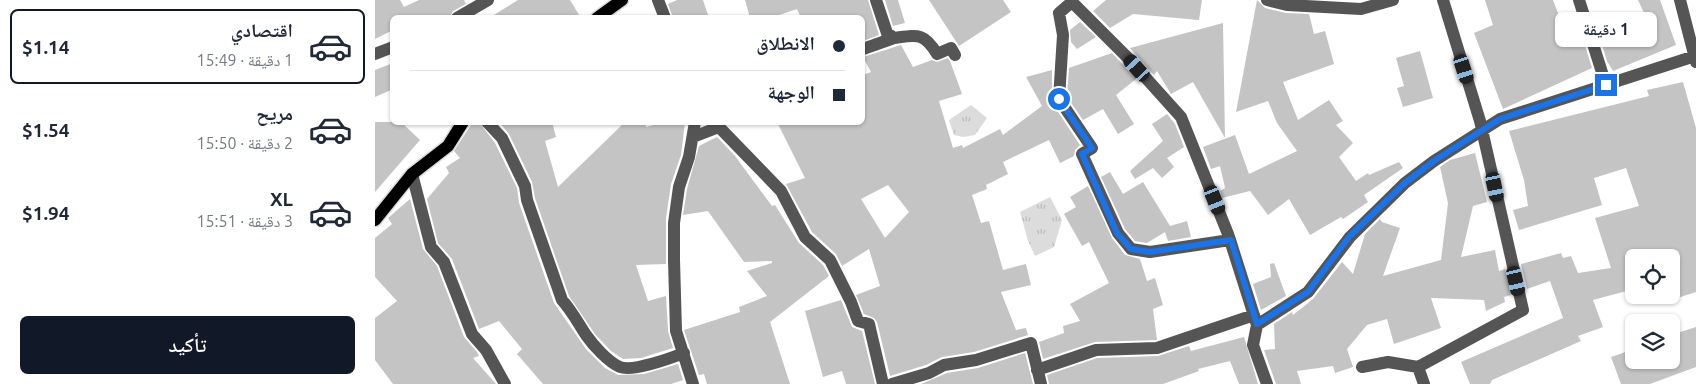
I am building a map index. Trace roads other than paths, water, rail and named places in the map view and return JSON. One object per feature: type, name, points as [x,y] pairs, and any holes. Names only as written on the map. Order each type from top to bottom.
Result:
[{"type":"main road","points":[[601,15],[622,0]]},
{"type":"main road","points":[[375,220],[412,174],[448,146],[461,125]]},
{"type":"street","points":[[462,15],[489,0]]},
{"type":"street","points":[[659,0],[664,15]]},
{"type":"street","points":[[876,0],[887,33],[894,38]]},
{"type":"street","points":[[1267,0],[1287,6],[1361,9],[1393,0]]},
{"type":"street","points":[[1362,367],[1388,362],[1418,367],[1523,310],[1483,131],[1443,0]]},
{"type":"street","points":[[1579,0],[1606,85]]},
{"type":"street","points":[[1037,370],[1096,350],[1157,348],[1256,320],[1308,292],[1349,237],[1405,183],[1500,119],[1695,59],[1680,0]]},
{"type":"street","points":[[1231,240],[1150,252],[1131,249],[1117,233],[1082,154],[1092,148],[1059,99],[1063,35],[1059,14],[1072,1],[1127,56],[1181,117],[1231,240],[1256,320],[1253,346],[1267,384]]},
{"type":"street","points":[[865,48],[894,38],[919,35],[929,41],[937,54],[951,48],[955,54]]},
{"type":"street","points":[[375,54],[390,48]]},
{"type":"street","points":[[490,125],[502,138],[525,186],[527,200],[562,300],[572,311],[587,337],[620,367],[629,368],[669,359],[684,353]]},
{"type":"street","points":[[694,384],[676,331],[674,223],[679,187],[689,156],[695,125]]},
{"type":"street","points":[[693,137],[719,127],[781,191],[805,237],[830,260],[851,302],[857,321],[869,324],[883,384]]},
{"type":"street","points":[[412,174],[431,247],[444,262],[472,334],[486,350],[505,384]]},
{"type":"street","points":[[892,384],[929,373],[944,365],[976,360],[1031,343],[1041,384]]},
{"type":"street","points":[[1418,367],[1424,384]]}]
